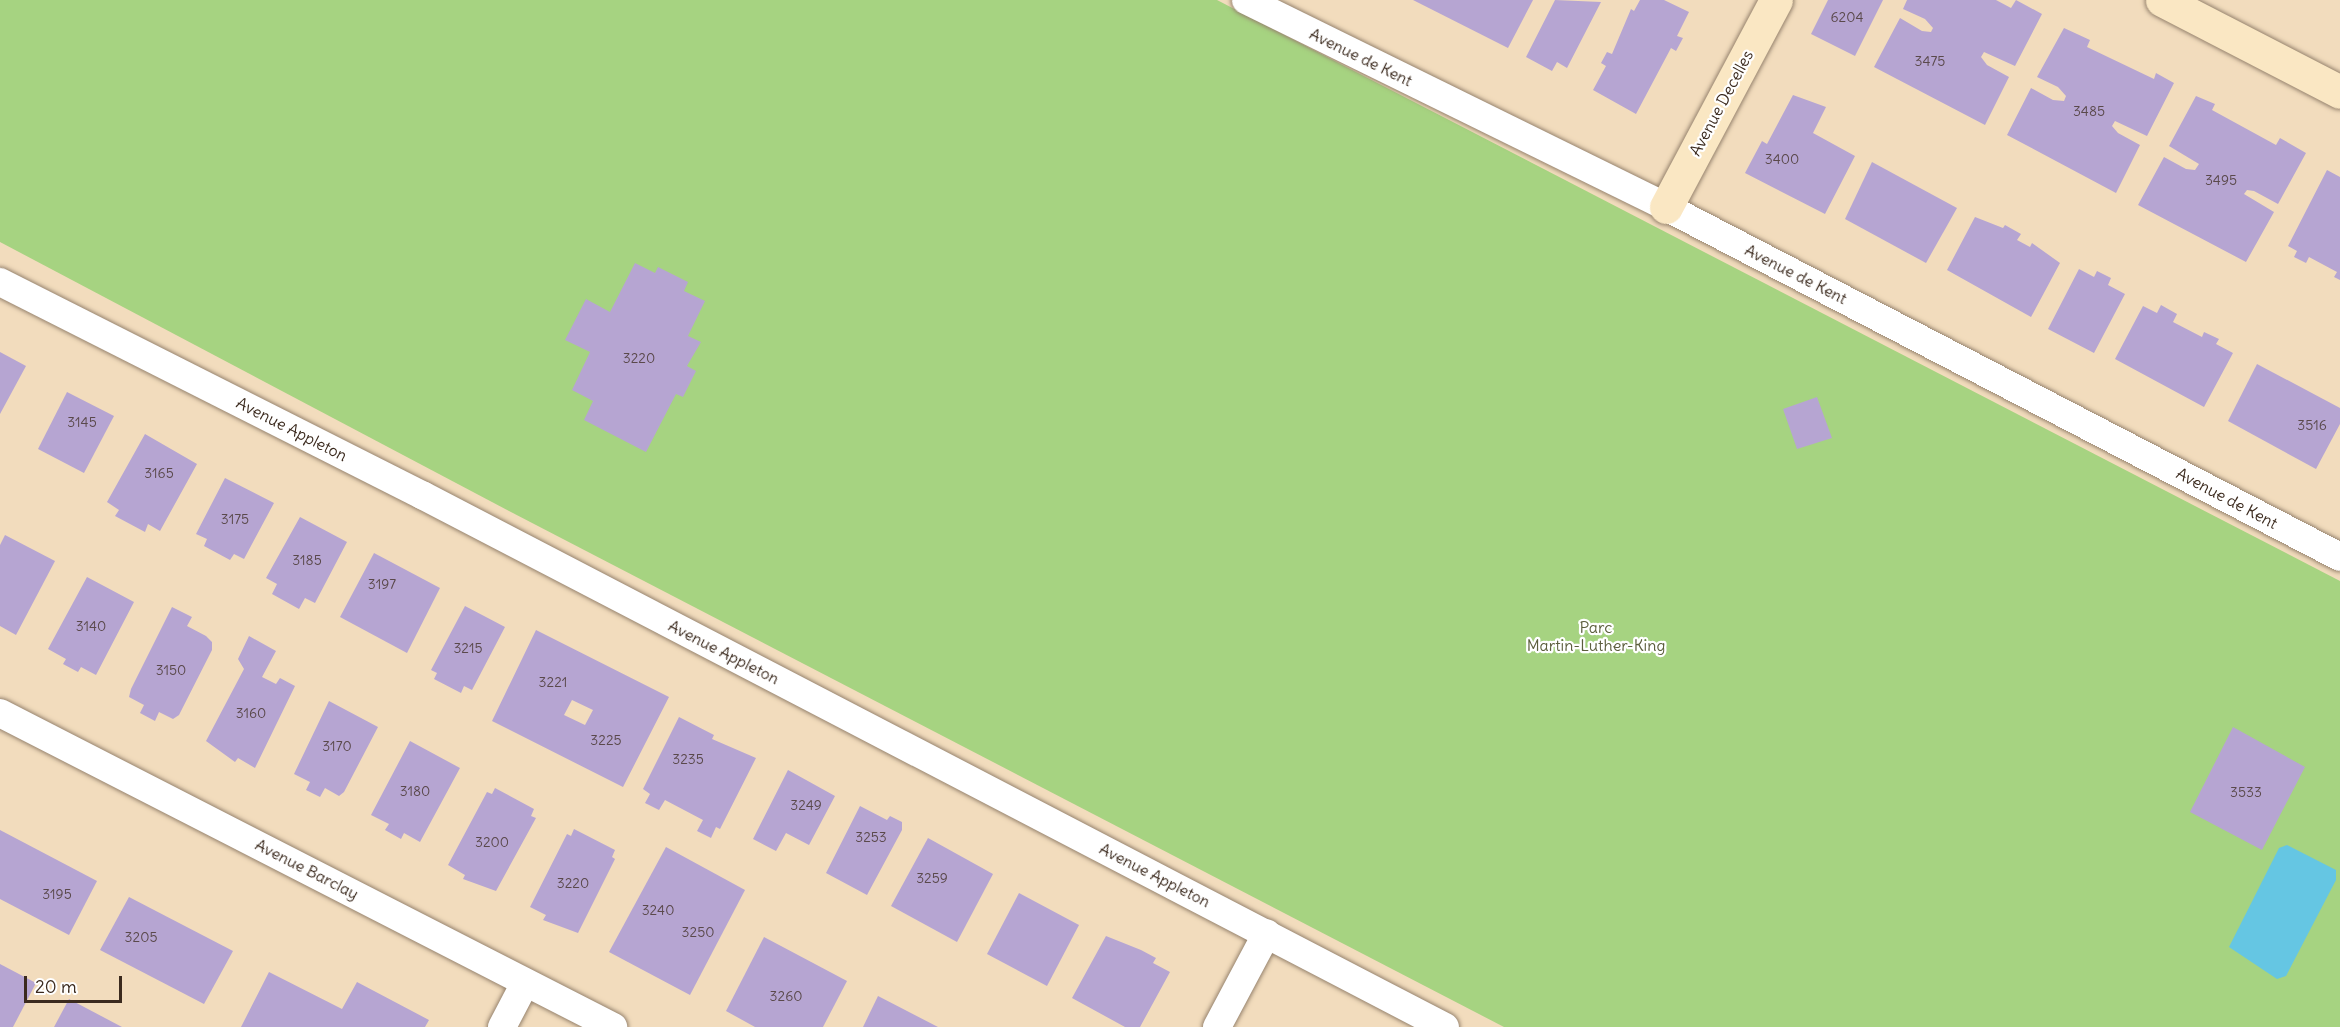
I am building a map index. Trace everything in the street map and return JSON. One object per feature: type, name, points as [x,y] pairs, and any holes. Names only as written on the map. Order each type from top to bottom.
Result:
[{"type":"street","name":"Avenue de Kent","points":[[1246,0],[1666,207],[2340,557]]},
{"type":"street","name":"Avenue Decelles","points":[[1666,207],[1776,0]]},
{"type":"street","points":[[2162,0],[2340,92]]},
{"type":"street","name":"Avenue Appleton","points":[[0,282],[422,495],[1268,933],[1444,1027]]},
{"type":"street","name":"Avenue Barclay","points":[[0,713],[613,1027]]},
{"type":"street","points":[[1217,1027],[1268,933]]},
{"type":"street","points":[[502,1027],[525,982]]},
{"type":"green space","name":"Parc Martin-Luther-King","points":[[0,0],[1217,0],[2340,581],[2340,1027],[1504,1027],[509,511],[0,242]]},
{"type":"water","points":[[2287,845],[2336,870],[2336,880],[2286,976],[2277,979],[2229,947],[2279,848]]},
{"type":"building","points":[[1413,0],[1533,0],[1508,48]]},
{"type":"building","points":[[1555,0],[1601,2],[1567,68],[1557,62],[1552,71],[1526,57]]},
{"type":"building","points":[[1640,0],[1664,0],[1689,12],[1677,36],[1683,38],[1676,51],[1671,48],[1636,114],[1593,90],[1606,66],[1601,63],[1607,52],[1612,54],[1631,9],[1634,11]]},
{"type":"building","points":[[1828,0],[1883,0],[1855,56],[1811,34]]},
{"type":"building","points":[[1907,0],[1996,0],[2011,8],[2016,0],[2042,14],[2015,66],[1984,52],[1981,57],[1987,65],[2009,77],[1985,125],[1874,67],[1900,18],[1922,31],[1931,32],[1933,28],[1925,19],[1903,9]]},
{"type":"building","points":[[2064,28],[2090,40],[2087,47],[2154,79],[2156,73],[2174,83],[2147,136],[2115,121],[2112,126],[2118,133],[2140,145],[2116,193],[2007,135],[2031,88],[2053,100],[2064,101],[2066,96],[2058,87],[2037,77]]},
{"type":"building","points":[[1793,95],[1826,107],[1813,133],[1855,156],[1825,214],[1745,173],[1762,141],[1767,144]]},
{"type":"building","points":[[2196,96],[2215,104],[2212,110],[2276,145],[2280,138],[2306,153],[2278,204],[2254,191],[2247,190],[2244,194],[2274,212],[2246,262],[2138,205],[2164,157],[2186,169],[2195,170],[2199,164],[2169,146]]},
{"type":"building","points":[[1872,162],[1957,208],[1926,263],[1845,219]]},
{"type":"building","points":[[2327,170],[2340,177],[2340,280],[2334,277],[2337,272],[2309,257],[2306,263],[2294,257],[2297,251],[2288,246]]},
{"type":"building","points":[[1975,217],[2003,228],[2005,225],[2021,234],[2017,240],[2030,247],[2032,243],[2060,263],[2031,317],[1947,270]]},
{"type":"building","points":[[635,263],[655,273],[658,267],[688,282],[684,291],[705,301],[688,336],[701,342],[687,366],[696,371],[683,397],[676,394],[646,452],[584,420],[593,401],[572,390],[590,352],[565,340],[586,299],[610,312]]},
{"type":"building","points":[[2079,269],[2094,277],[2097,271],[2111,278],[2108,285],[2125,294],[2094,353],[2048,329]]},
{"type":"building","points":[[2161,305],[2177,314],[2173,322],[2202,337],[2204,332],[2219,339],[2216,344],[2233,353],[2204,407],[2115,359],[2143,306],[2157,313]]},
{"type":"building","points":[[0,352],[26,366],[0,414]]},
{"type":"building","points":[[2257,364],[2340,408],[2340,424],[2316,469],[2228,421]]},
{"type":"building","points":[[67,392],[114,416],[84,473],[38,449]]},
{"type":"building","points":[[1817,397],[1832,438],[1797,449],[1783,409]]},
{"type":"building","points":[[145,434],[197,464],[160,531],[148,524],[145,532],[115,516],[119,510],[107,502]]},
{"type":"building","points":[[225,478],[274,503],[244,559],[234,554],[230,560],[204,546],[207,539],[196,534]]},
{"type":"building","points":[[300,517],[347,542],[315,603],[305,598],[299,609],[272,594],[277,584],[266,578]]},
{"type":"building","points":[[5,535],[55,561],[16,635],[0,626],[0,545]]},
{"type":"building","points":[[374,553],[440,588],[407,653],[340,617]]},
{"type":"building","points":[[87,577],[134,602],[96,675],[81,667],[78,672],[63,664],[66,659],[48,649]]},
{"type":"building","points":[[465,606],[505,627],[472,690],[464,686],[461,693],[434,679],[437,673],[431,670]]},
{"type":"building","points":[[172,607],[192,617],[187,626],[206,636],[212,642],[212,650],[179,715],[173,719],[159,712],[155,721],[140,713],[144,705],[129,697]]},
{"type":"building","points":[[536,630],[669,697],[623,787],[492,721]],"holes":[[[572,700],[593,710],[585,725],[564,715]]]},
{"type":"building","points":[[249,636],[276,651],[262,677],[276,684],[280,678],[295,686],[255,768],[238,758],[235,762],[206,741],[244,669],[238,659]]},
{"type":"building","points":[[329,701],[378,727],[344,792],[339,796],[325,788],[320,797],[306,790],[310,782],[294,774]]},
{"type":"building","points":[[679,717],[714,735],[712,739],[756,758],[720,829],[716,827],[711,838],[697,831],[703,820],[665,800],[659,810],[645,803],[650,794],[643,789]]},
{"type":"building","points":[[2233,727],[2305,767],[2262,850],[2190,812]]},
{"type":"building","points":[[410,741],[460,768],[420,842],[404,833],[401,839],[385,830],[389,824],[371,815]]},
{"type":"building","points":[[788,770],[835,796],[809,845],[786,833],[776,851],[753,839]]},
{"type":"building","points":[[495,788],[534,809],[531,816],[536,818],[496,891],[463,879],[465,875],[448,865],[487,792],[492,794]]},
{"type":"building","points":[[860,806],[887,820],[890,816],[902,822],[902,830],[867,895],[826,873]]},
{"type":"building","points":[[574,829],[615,850],[612,857],[615,859],[578,933],[543,920],[546,915],[530,907],[567,834],[571,836]]},
{"type":"building","points":[[0,830],[97,881],[69,935],[0,899]]},
{"type":"building","points":[[928,838],[993,874],[957,942],[891,906]]},
{"type":"building","points":[[666,847],[745,890],[690,995],[609,952]]},
{"type":"building","points":[[1019,893],[1079,925],[1047,986],[987,954]]},
{"type":"building","points":[[129,897],[233,951],[204,1004],[100,950]]},
{"type":"building","points":[[1106,936],[1156,958],[1153,963],[1170,972],[1140,1027],[1125,1027],[1072,998]]},
{"type":"building","points":[[764,937],[847,981],[823,1027],[755,1027],[726,1011]]},
{"type":"building","points":[[0,964],[36,983],[13,1027],[0,1027]]},
{"type":"building","points":[[269,972],[342,1009],[357,982],[429,1020],[425,1027],[241,1027]]},
{"type":"building","points":[[878,996],[938,1027],[863,1027]]},
{"type":"building","points":[[69,999],[122,1027],[54,1027]]}]
